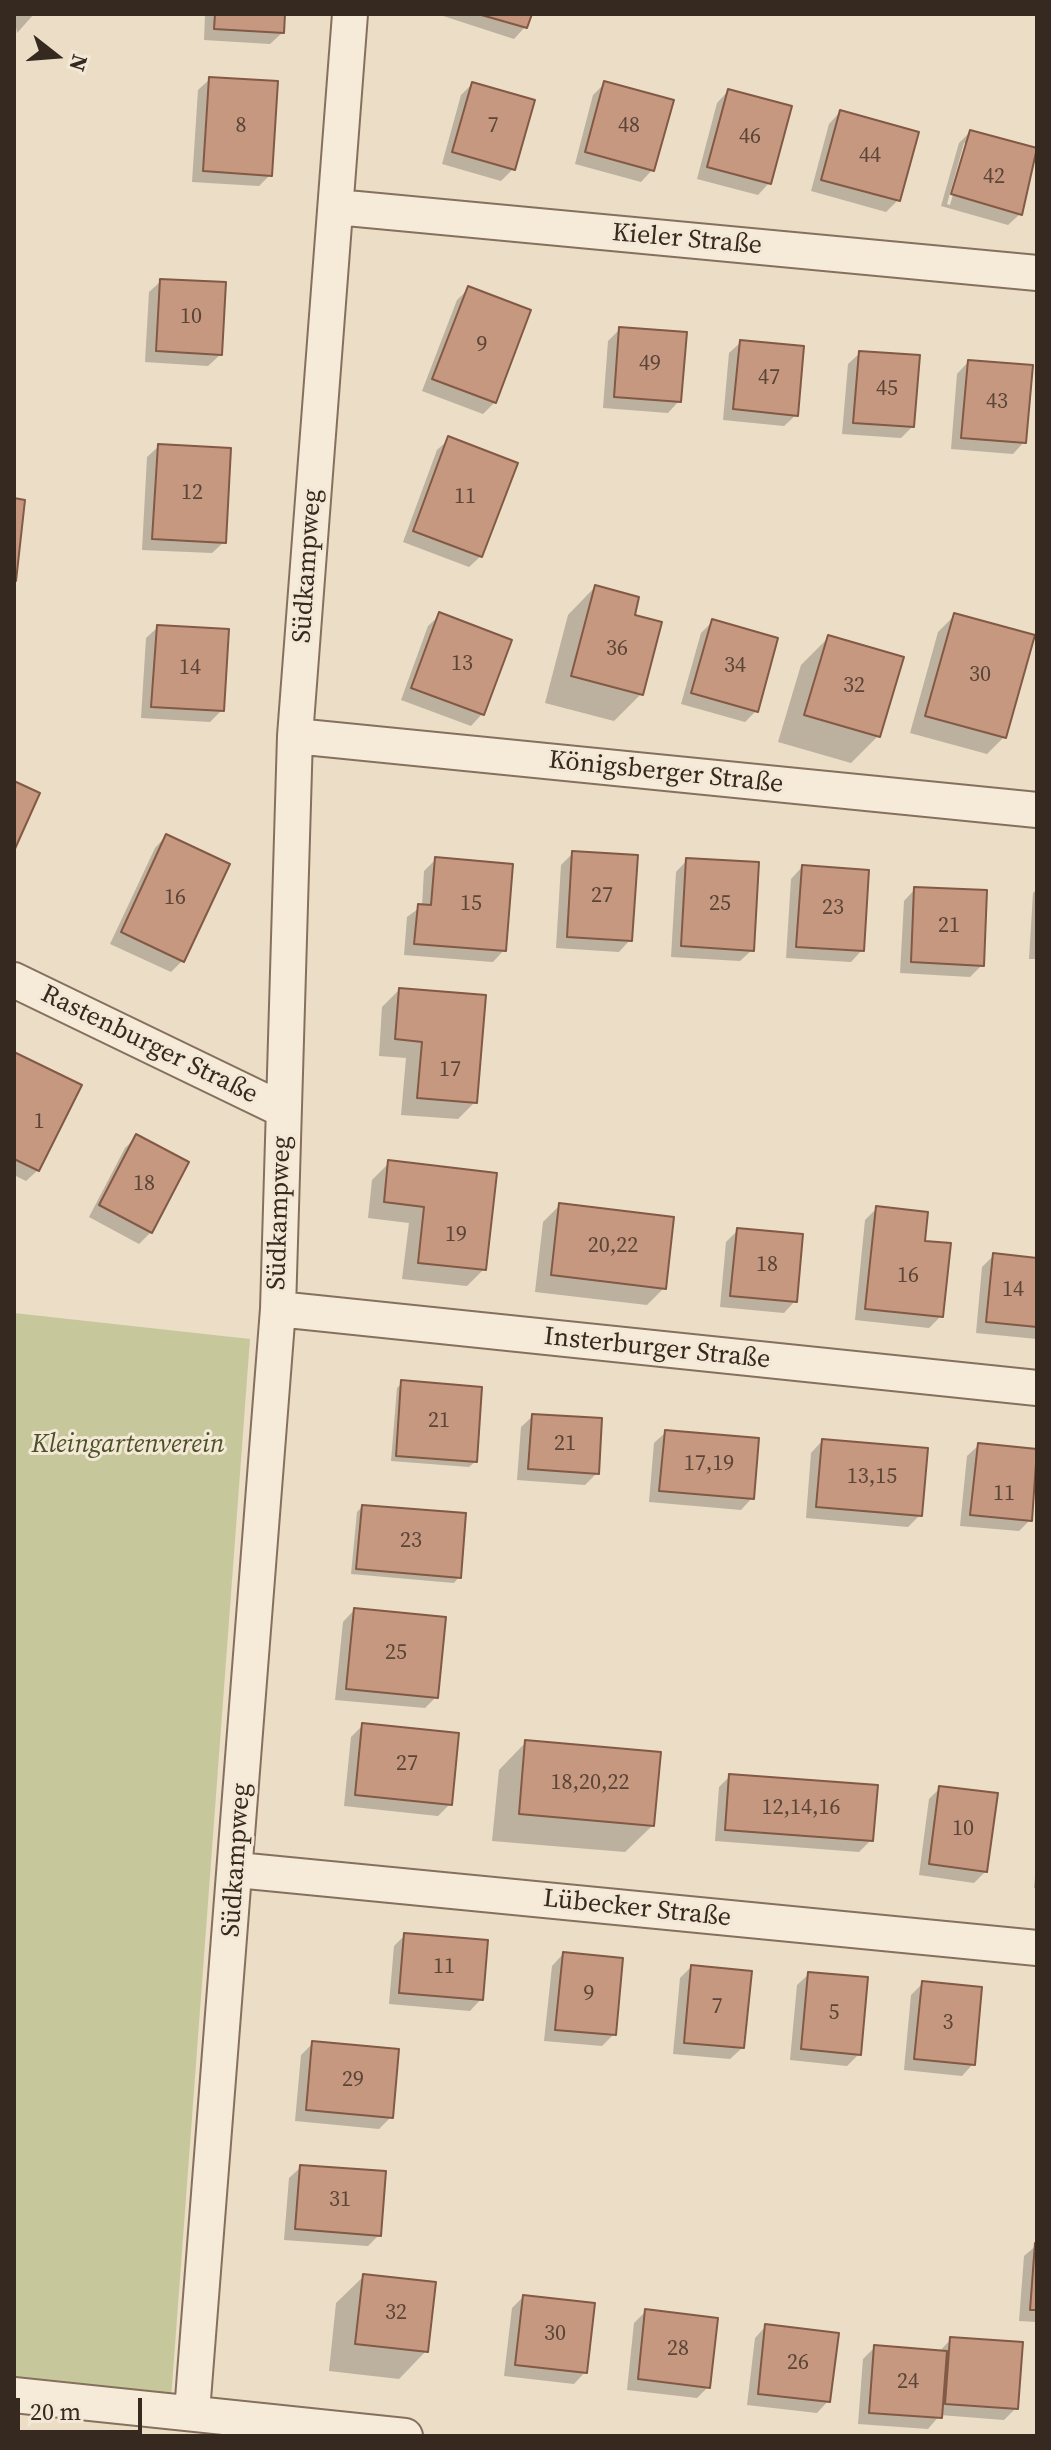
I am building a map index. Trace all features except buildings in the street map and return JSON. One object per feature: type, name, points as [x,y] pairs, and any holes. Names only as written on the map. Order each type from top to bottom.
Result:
[{"type":"street","name":"Südkampweg","points":[[192,2412],[237,1870],[278,1309],[295,736],[350,14]]},
{"type":"street","name":"Kieler Straße","points":[[336,207],[1037,273]]},
{"type":"street","name":"Königsberger Straße","points":[[295,736],[1037,810]]},
{"type":"street","name":"Rastenburger Straße","points":[[14,980],[283,1110]]},
{"type":"street","name":"Insterburger Straße","points":[[278,1309],[1037,1388]]},
{"type":"street","name":"Lübecker Straße","points":[[237,1870],[1037,1948]]},
{"type":"street","points":[[14,2395],[405,2436]]},
{"type":"green space","name":"Kleingartenverein","points":[[14,1313],[250,1339],[171,2399],[14,2383]]}]
